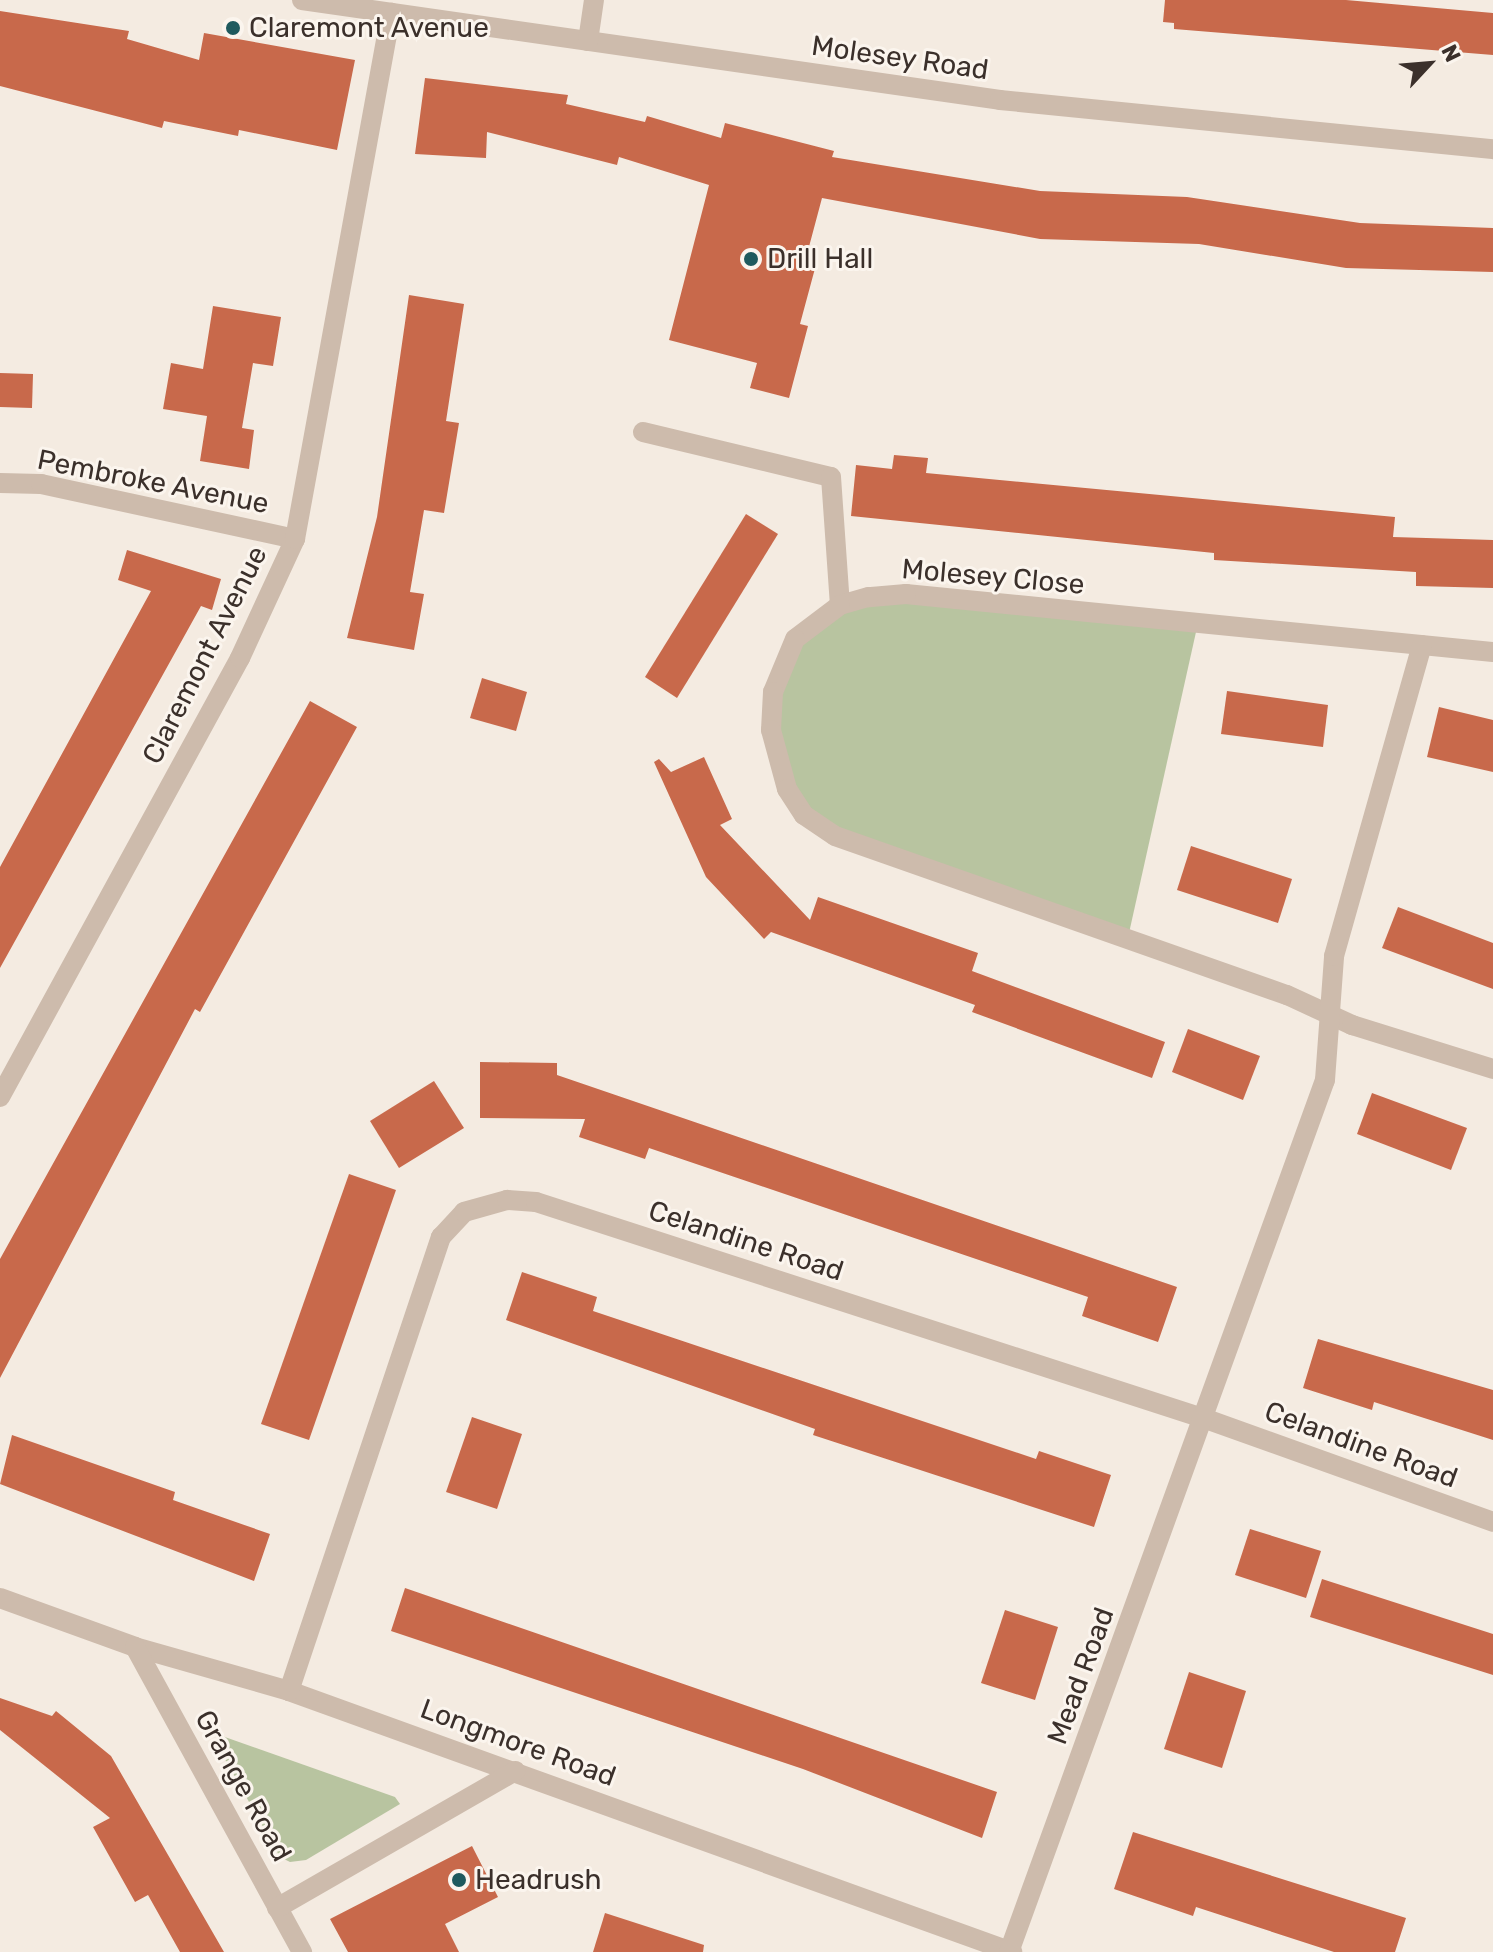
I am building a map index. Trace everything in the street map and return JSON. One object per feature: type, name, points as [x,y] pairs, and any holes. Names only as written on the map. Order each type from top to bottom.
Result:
[{"type":"street","name":"Molesey Road","points":[[302,0],[1000,100],[1493,149]]},
{"type":"street","points":[[588,41],[594,0]]},
{"type":"street","name":"Claremont Avenue","points":[[0,1097],[240,658],[295,539],[391,13]]},
{"type":"street","points":[[643,432],[831,477],[840,605]]},
{"type":"street","name":"Pembroke Avenue","points":[[0,483],[41,484],[295,539]]},
{"type":"street","name":"Molesey Close","points":[[1493,652],[906,594],[840,605],[795,639],[773,692],[774,756],[804,815],[871,850],[1331,1012],[1352,1025],[1493,1069]]},
{"type":"street","points":[[1331,1012],[1334,956],[1422,645]]},
{"type":"street","name":"Mead Road","points":[[1010,1952],[1206,1419],[1325,1080],[1331,1012]]},
{"type":"street","name":"Celandine Road","points":[[289,1691],[441,1237],[464,1212],[507,1200],[536,1202],[1206,1419],[1493,1522]]},
{"type":"street","name":"Longmore Road","points":[[0,1598],[135,1647],[289,1691],[1010,1952]]},
{"type":"street","name":"Grange Road","points":[[135,1647],[302,1952]]},
{"type":"street","points":[[277,1908],[515,1771]]},
{"type":"green space","points":[[868,597],[1198,623],[1127,942],[804,815],[771,730],[795,639]]},
{"type":"green space","points":[[222,1736],[395,1797],[400,1804],[306,1860],[290,1862],[280,1857],[217,1745]]},
{"type":"building","points":[[1165,0],[1346,0],[1493,13],[1493,55],[1174,29],[1174,23],[1163,22]]},
{"type":"building","points":[[0,11],[129,31],[127,39],[199,60],[204,33],[355,60],[337,150],[239,130],[238,136],[164,121],[162,128],[0,86]]},
{"type":"building","points":[[425,78],[568,95],[566,104],[645,122],[647,116],[721,138],[725,123],[834,151],[832,157],[1040,191],[1187,197],[1360,223],[1493,228],[1493,272],[1346,268],[1199,244],[1040,239],[822,198],[806,258],[817,261],[800,324],[808,326],[789,398],[750,388],[757,363],[669,340],[709,185],[619,157],[617,165],[487,132],[486,158],[415,154]]},
{"type":"building","points":[[409,295],[464,304],[446,421],[459,423],[444,513],[424,510],[410,592],[424,594],[414,650],[347,638],[377,517]]},
{"type":"building","points":[[213,306],[281,317],[273,366],[253,363],[242,428],[254,430],[249,469],[200,461],[207,416],[163,409],[171,363],[203,369]]},
{"type":"building","points":[[0,373],[33,374],[32,408],[0,407]]},
{"type":"building","points":[[894,455],[928,458],[926,473],[1395,517],[1393,537],[1493,540],[1493,588],[1416,586],[1416,572],[1214,560],[1214,553],[851,516],[856,465],[892,469]]},
{"type":"building","points":[[746,514],[778,534],[677,698],[645,677]]},
{"type":"building","points":[[127,550],[221,579],[212,610],[201,606],[0,968],[0,867],[151,591],[118,580]]},
{"type":"building","points":[[482,678],[527,692],[516,731],[470,718]]},
{"type":"building","points":[[1227,691],[1328,705],[1323,747],[1221,734]]},
{"type":"building","points":[[310,701],[357,727],[200,1012],[195,1009],[0,1378],[0,1259]]},
{"type":"building","points":[[1439,707],[1493,720],[1493,772],[1427,757]]},
{"type":"building","points":[[704,757],[732,819],[720,825],[810,920],[818,897],[978,953],[972,971],[1165,1042],[1152,1078],[972,1012],[975,1005],[771,932],[764,939],[706,877],[654,762],[659,759],[671,772]]},
{"type":"building","points":[[1191,846],[1292,879],[1278,923],[1177,890]]},
{"type":"building","points":[[1398,907],[1493,943],[1493,989],[1382,948]]},
{"type":"building","points":[[1188,1029],[1260,1056],[1243,1100],[1172,1072]]},
{"type":"building","points":[[480,1062],[557,1063],[557,1075],[1177,1287],[1158,1342],[1082,1316],[1088,1297],[649,1148],[645,1159],[579,1137],[585,1119],[480,1118]]},
{"type":"building","points":[[434,1081],[464,1128],[399,1168],[370,1121]]},
{"type":"building","points":[[1372,1093],[1467,1128],[1451,1170],[1357,1134]]},
{"type":"building","points":[[349,1174],[396,1190],[309,1440],[261,1424]]},
{"type":"building","points":[[522,1272],[597,1297],[593,1311],[1036,1459],[1039,1451],[1111,1475],[1094,1527],[813,1435],[815,1429],[506,1320]]},
{"type":"building","points":[[1318,1339],[1493,1390],[1493,1440],[1374,1402],[1372,1410],[1303,1388]]},
{"type":"building","points":[[472,1417],[522,1434],[497,1509],[446,1492]]},
{"type":"building","points":[[12,1435],[175,1492],[173,1500],[270,1534],[254,1581],[0,1484]]},
{"type":"building","points":[[1250,1529],[1321,1551],[1306,1598],[1235,1575]]},
{"type":"building","points":[[1322,1579],[1493,1634],[1493,1675],[1310,1617]]},
{"type":"building","points":[[405,1588],[997,1792],[982,1838],[803,1769],[391,1631]]},
{"type":"building","points":[[1005,1610],[1058,1627],[1035,1700],[981,1683]]},
{"type":"building","points":[[1189,1672],[1246,1691],[1222,1768],[1164,1749]]},
{"type":"building","points":[[0,1698],[52,1716],[56,1711],[111,1756],[224,1952],[180,1952],[148,1895],[135,1902],[93,1827],[110,1818],[0,1730]]},
{"type":"building","points":[[1133,1832],[1406,1918],[1395,1952],[1334,1952],[1196,1907],[1193,1916],[1114,1889]]},
{"type":"building","points":[[472,1846],[498,1897],[445,1924],[459,1952],[348,1952],[330,1919]]},
{"type":"building","points":[[605,1913],[704,1945],[703,1952],[593,1952]]},
{"type":"place","name":"Claremont Avenue","points":[[233,28]]},
{"type":"place","name":"Drill Hall","points":[[751,259]]},
{"type":"place","name":"Headrush","points":[[459,1880]]}]
